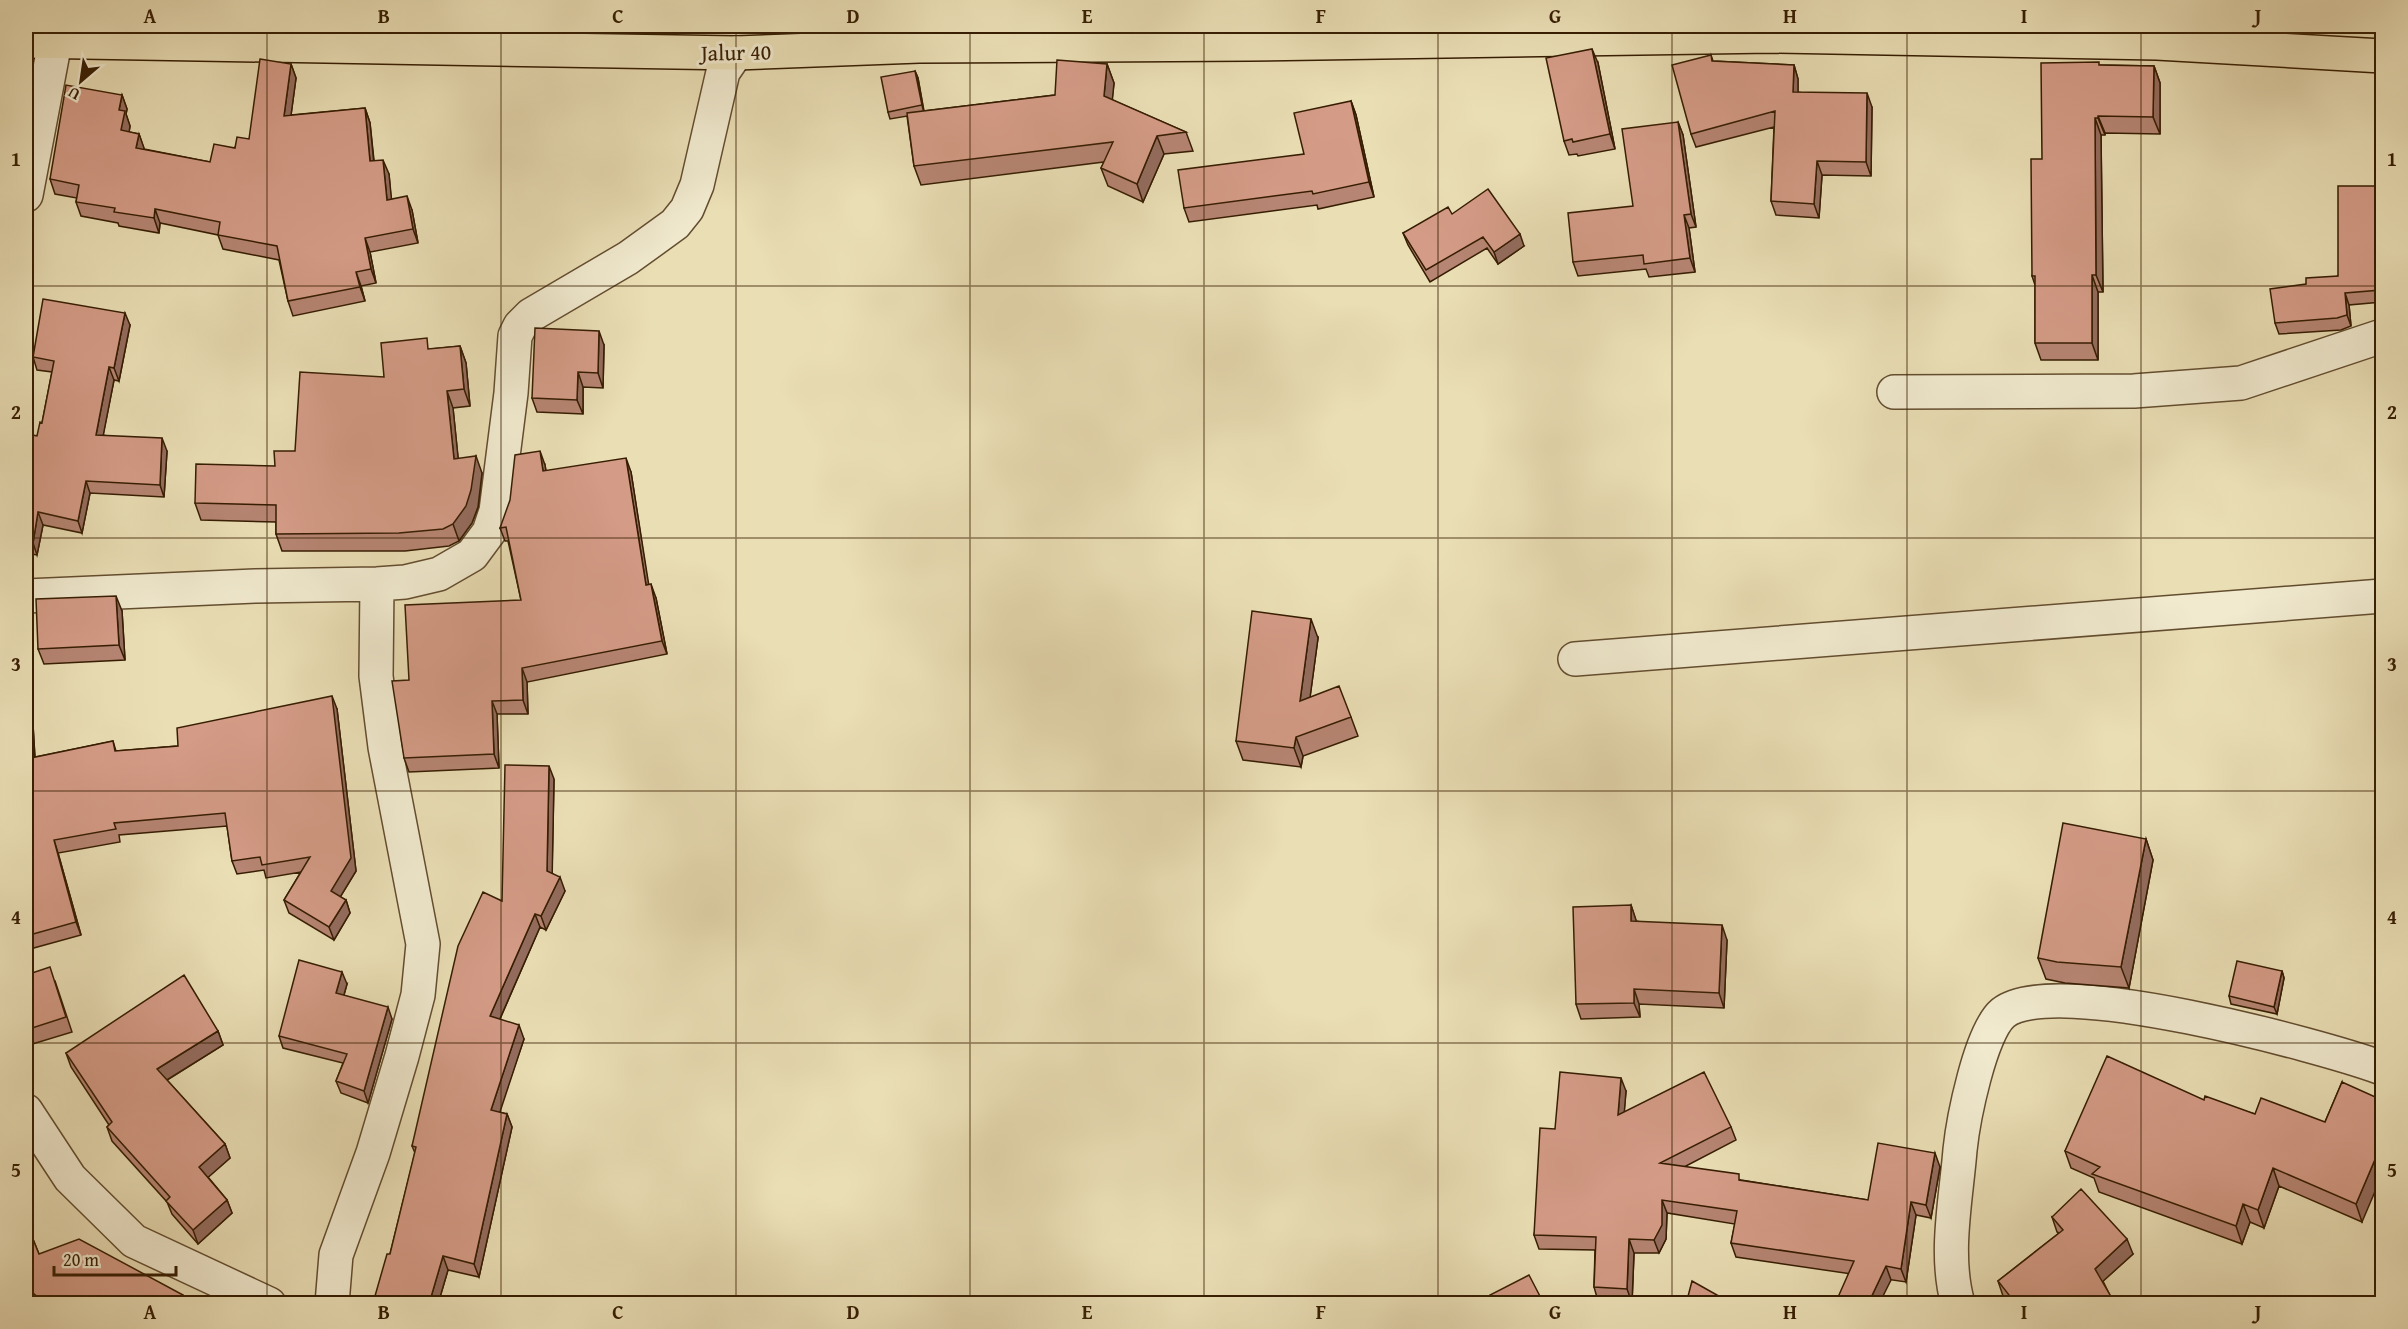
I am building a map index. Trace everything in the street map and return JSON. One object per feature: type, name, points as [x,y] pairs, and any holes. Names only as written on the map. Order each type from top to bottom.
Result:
[{"type":"highway","name":"Jalur 40","points":[[40,41],[736,53],[919,46],[1249,44],[1772,36],[2157,43],[2382,56]]},
{"type":"street","points":[[26,195],[40,41]]},
{"type":"street","points":[[26,596],[255,586],[377,585],[405,582],[439,574],[472,555],[489,532],[497,499],[511,393],[515,336],[531,315],[628,258],[675,224],[687,209],[697,185],[723,72],[736,53]]},
{"type":"street","points":[[1894,392],[2134,391],[2241,383],[2382,336]]},
{"type":"street","points":[[333,1304],[336,1256],[373,1153],[402,1056],[418,995],[423,944],[385,747],[376,676],[377,585]]},
{"type":"street","points":[[1575,659],[2382,596]]},
{"type":"street","points":[[1958,1304],[1954,1290],[1952,1250],[1963,1123],[1984,1047],[2003,1013],[2024,1003],[2089,1001],[2221,1022],[2349,1056],[2382,1068]]},
{"type":"street","points":[[26,1111],[70,1178],[134,1241],[269,1304]]},
{"type":"building","points":[[1592,49],[1610,134],[1573,142],[1572,139],[1564,141],[1546,58]]},
{"type":"building","points":[[1711,55],[1712,61],[1794,65],[1793,92],[1867,93],[1866,162],[1817,161],[1814,204],[1771,201],[1775,111],[1691,134],[1672,65]]},
{"type":"building","points":[[260,59],[291,64],[284,116],[365,108],[370,161],[383,160],[387,200],[407,196],[413,229],[365,238],[371,269],[356,272],[360,287],[288,301],[277,246],[218,235],[220,222],[155,209],[154,218],[114,212],[115,208],[76,202],[79,185],[50,179],[66,85],[122,95],[119,110],[125,111],[121,130],[139,134],[136,148],[210,162],[214,144],[235,148],[237,137],[249,139]]},
{"type":"building","points":[[1057,60],[1107,64],[1104,96],[1186,132],[1157,136],[1137,184],[1101,168],[1113,142],[914,166],[907,113],[1055,95]]},
{"type":"building","points":[[2099,62],[2099,65],[2154,66],[2153,117],[2098,116],[2095,118],[2096,275],[2092,275],[2092,343],[2035,343],[2031,159],[2042,159],[2041,63]]},
{"type":"building","points":[[915,71],[922,105],[888,112],[881,77]]},
{"type":"building","points":[[1351,101],[1369,182],[1313,194],[1312,191],[1184,208],[1178,170],[1304,154],[1294,113]]},
{"type":"building","points":[[1678,122],[1691,214],[1684,215],[1690,258],[1644,264],[1643,255],[1573,262],[1568,213],[1633,206],[1622,129]]},
{"type":"building","points":[[2338,186],[2382,186],[2382,264],[2377,264],[2381,290],[2345,293],[2347,315],[2337,318],[2275,323],[2270,289],[2306,284],[2306,278],[2338,276]]},
{"type":"building","points":[[1488,189],[1520,234],[1494,252],[1483,237],[1426,270],[1403,233],[1448,207],[1452,214]]},
{"type":"building","points":[[43,299],[125,313],[114,368],[109,367],[96,435],[162,438],[160,485],[86,481],[78,521],[38,512],[33,543],[26,541],[26,434],[37,436],[40,422],[42,423],[54,361],[33,357]]},
{"type":"building","points":[[535,328],[599,331],[598,373],[578,372],[577,400],[532,398]]},
{"type":"building","points":[[427,338],[428,349],[460,346],[464,389],[447,391],[454,459],[476,456],[466,506],[453,524],[443,529],[399,533],[276,534],[276,505],[195,503],[196,464],[275,466],[274,451],[295,451],[300,372],[384,377],[381,343]]},
{"type":"building","points":[[540,451],[543,471],[626,458],[646,585],[651,584],[662,641],[522,668],[523,700],[492,701],[494,754],[404,758],[392,681],[409,680],[405,605],[521,600],[506,527],[500,528],[510,500],[515,455]]},
{"type":"building","points":[[116,596],[119,645],[38,649],[36,599]]},
{"type":"building","points":[[1252,611],[1311,619],[1300,701],[1339,686],[1351,717],[1296,737],[1294,748],[1236,741]]},
{"type":"building","points":[[27,694],[30,747],[26,747]]},
{"type":"building","points":[[332,696],[351,858],[331,891],[346,900],[329,927],[284,900],[310,857],[262,865],[260,857],[232,861],[225,813],[114,823],[116,829],[54,840],[76,922],[26,936],[26,759],[113,741],[115,751],[178,746],[177,728]]},
{"type":"building","points":[[505,765],[549,766],[547,871],[560,877],[541,916],[535,914],[490,1016],[519,1025],[491,1110],[507,1114],[474,1264],[443,1256],[429,1304],[366,1304],[367,1301],[373,1303],[387,1254],[390,1254],[416,1147],[412,1146],[458,946],[483,892],[502,901]]},
{"type":"building","points":[[2063,823],[2146,839],[2121,967],[2057,962],[2038,958]]},
{"type":"building","points":[[1631,905],[1631,921],[1722,925],[1719,993],[1634,989],[1634,1003],[1576,1004],[1573,907]]},
{"type":"building","points":[[299,960],[342,972],[336,993],[388,1007],[364,1091],[336,1081],[347,1054],[279,1036]]},
{"type":"building","points":[[2237,961],[2282,971],[2274,1007],[2229,996]]},
{"type":"building","points":[[50,967],[66,1017],[26,1030],[26,975]]},
{"type":"building","points":[[184,975],[218,1031],[157,1069],[225,1144],[199,1167],[227,1200],[193,1230],[166,1201],[170,1197],[107,1127],[112,1122],[66,1053]]},
{"type":"building","points":[[2107,1056],[2204,1100],[2205,1096],[2255,1114],[2261,1098],[2325,1122],[2342,1082],[2382,1100],[2382,1143],[2356,1204],[2273,1168],[2258,1210],[2243,1204],[2236,1226],[2092,1174],[2100,1167],[2065,1151]]},
{"type":"building","points":[[1560,1072],[1621,1078],[1618,1115],[1704,1072],[1731,1127],[1660,1163],[1739,1174],[1739,1180],[1868,1200],[1878,1143],[1935,1153],[1926,1205],[1911,1202],[1901,1269],[1886,1266],[1868,1304],[1835,1304],[1854,1261],[1731,1243],[1737,1211],[1662,1200],[1662,1225],[1654,1240],[1629,1239],[1627,1289],[1594,1287],[1596,1237],[1534,1235],[1540,1128],[1555,1129]]},
{"type":"building","points":[[2081,1189],[2127,1239],[2095,1269],[2113,1300],[2108,1304],[2016,1304],[1998,1281],[2063,1230],[2052,1217]]},
{"type":"building","points":[[26,1222],[39,1254],[79,1239],[183,1295],[183,1304],[46,1304],[26,1287]]},
{"type":"building","points":[[1529,1275],[1544,1304],[1495,1304],[1490,1295]]},
{"type":"building","points":[[1692,1281],[1733,1304],[1686,1304]]}]
